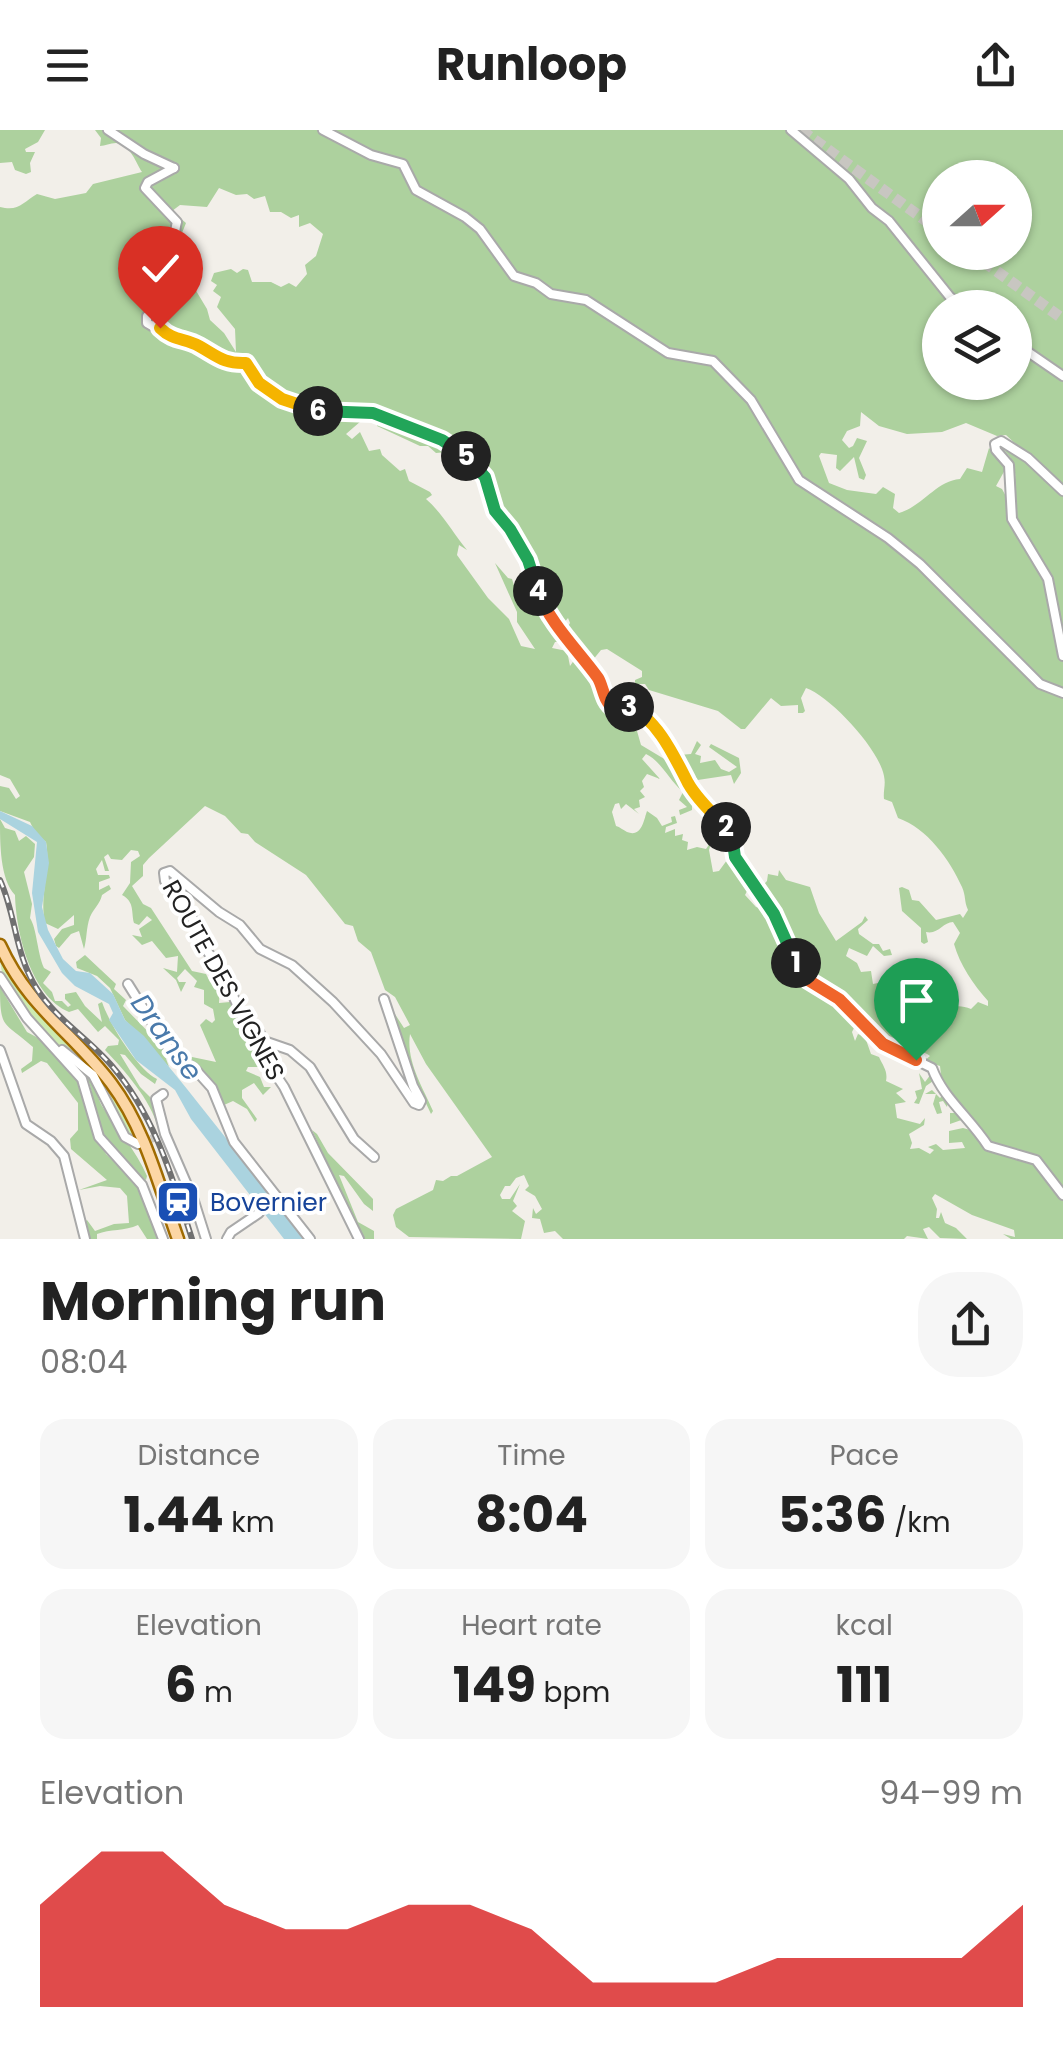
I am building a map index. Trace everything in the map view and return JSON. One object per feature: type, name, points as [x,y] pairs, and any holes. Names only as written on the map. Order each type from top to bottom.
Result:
[{"type":"main road","points":[[0,946],[26,993],[98,1067],[123,1101],[148,1154],[178,1239]]},
{"type":"street","points":[[108,130],[174,168],[146,184],[147,191],[177,222],[172,236],[173,259],[161,296],[162,308],[147,316],[147,323],[176,340],[198,345],[222,361],[246,363],[259,383],[289,404],[324,412],[373,413],[442,440],[469,459],[485,477],[496,512],[528,560],[546,611],[581,653],[610,704],[615,708],[633,708],[647,717],[683,768],[692,788],[732,834],[735,857],[774,914],[805,977],[839,999],[883,1044],[932,1068],[938,1086],[970,1119],[989,1147],[1038,1162],[1063,1195]]},
{"type":"street","points":[[323,130],[370,155],[403,164],[416,190],[460,214],[483,232],[514,276],[536,283],[550,294],[586,300],[663,350],[713,361],[752,400],[799,480],[917,561],[1042,686],[1063,693]]},
{"type":"street","points":[[791,130],[849,179],[944,290]]},
{"type":"street","points":[[1032,355],[1063,376]]},
{"type":"street","points":[[1063,492],[1028,458],[999,442],[994,447],[1009,463],[1009,505],[1015,528],[1050,584],[1063,656]]},
{"type":"street","name":"ROUTE DES VIGNES","points":[[359,1239],[288,1095],[222,972],[206,950],[195,922],[164,879],[166,870],[240,924],[260,949],[301,972],[375,1047],[419,1105],[421,1101],[384,999]]},
{"type":"street","points":[[0,977],[23,1014],[86,1084],[99,1137],[142,1185],[163,1239]]},
{"type":"street","points":[[128,984],[168,1048],[212,1088],[234,1142],[310,1239]]},
{"type":"street","points":[[247,1024],[255,1026],[264,1041],[290,1050],[310,1067],[356,1142],[374,1158]]},
{"type":"street","points":[[53,1046],[93,1075],[125,1137],[138,1144]]},
{"type":"street","points":[[0,1050],[26,1124],[51,1141],[64,1156],[85,1239]]},
{"type":"street","points":[[163,1094],[156,1101],[156,1138],[187,1183],[206,1239]]},
{"type":"street","points":[[227,1239],[259,1213]]},
{"type":"green space","points":[[0,130],[45,130],[38,142],[25,149],[35,152],[31,172],[15,170],[12,162],[0,163]]},
{"type":"green space","points":[[95,130],[1063,130],[1063,1239],[1011,1239],[1003,1234],[1015,1237],[1014,1230],[972,1215],[935,1194],[932,1198],[936,1218],[941,1212],[945,1223],[967,1239],[940,1238],[929,1227],[923,1229],[928,1239],[563,1239],[555,1231],[544,1233],[540,1219],[532,1218],[533,1208],[536,1214],[542,1209],[535,1196],[525,1190],[529,1186],[524,1175],[505,1186],[500,1195],[510,1199],[520,1184],[513,1201],[517,1206],[512,1211],[525,1221],[521,1239],[409,1237],[396,1227],[396,1209],[433,1190],[436,1180],[457,1176],[492,1157],[426,1064],[410,1034],[413,1064],[431,1114],[391,1012],[404,1028],[410,1025],[395,997],[385,990],[371,952],[358,941],[353,926],[345,924],[306,875],[241,833],[225,816],[205,806],[149,858],[143,865],[143,876],[132,886],[192,971],[206,974],[210,982],[220,987],[219,1003],[230,1002],[234,1008],[239,1026],[260,1064],[246,1071],[260,1077],[264,1087],[271,1087],[263,1095],[254,1083],[242,1090],[242,1098],[257,1119],[255,1122],[247,1109],[233,1101],[224,1105],[200,1066],[188,1060],[192,1057],[216,1062],[200,1025],[206,1019],[212,1023],[215,1020],[213,1009],[204,1004],[204,990],[194,987],[197,981],[185,969],[177,978],[186,982],[181,992],[176,980],[163,968],[177,972],[178,956],[166,958],[152,941],[142,945],[132,935],[142,937],[139,929],[152,920],[147,916],[139,925],[134,923],[131,904],[122,895],[130,883],[131,862],[140,856],[138,851],[131,850],[122,860],[111,859],[108,854],[104,857],[109,871],[105,871],[102,860],[96,869],[98,875],[110,878],[99,882],[99,890],[109,885],[111,889],[102,895],[90,917],[84,949],[79,931],[59,948],[56,946],[54,939],[62,929],[74,925],[74,915],[58,929],[45,923],[46,842],[30,822],[0,811],[0,786],[9,788],[16,799],[20,796],[10,779],[0,775],[0,207],[16,207],[37,194],[55,199],[86,193],[93,184],[142,172],[126,147],[116,143],[100,146],[101,138]],"holes":[[[219,188],[236,195],[247,194],[254,199],[265,196],[270,212],[281,212],[291,218],[299,215],[299,227],[310,223],[323,234],[316,256],[305,265],[307,274],[296,287],[289,283],[281,287],[271,282],[252,282],[248,270],[243,269],[237,273],[231,269],[214,273],[211,281],[217,285],[213,291],[221,297],[217,307],[235,329],[236,352],[210,320],[192,284],[197,275],[189,276],[186,285],[180,284],[182,233],[186,223],[172,211],[180,205],[207,207]],[[861,412],[879,426],[907,434],[942,432],[966,423],[997,436],[1006,435],[1024,452],[1020,457],[1002,449],[1012,460],[1015,473],[1008,500],[996,486],[1006,468],[989,448],[982,472],[967,468],[960,479],[944,484],[899,513],[893,508],[895,494],[883,487],[876,494],[829,483],[821,453],[837,455],[836,468],[840,471],[854,457],[859,478],[864,480],[866,475],[859,458],[867,441],[857,438],[849,448],[842,440],[847,431],[860,426]],[[376,414],[377,426],[428,446],[436,453],[447,452],[450,461],[465,459],[463,463],[474,468],[467,474],[461,473],[464,476],[477,471],[483,479],[482,495],[494,497],[497,505],[492,517],[510,537],[514,534],[531,565],[525,568],[535,597],[529,608],[516,592],[512,579],[495,563],[517,612],[517,622],[535,649],[521,646],[509,619],[488,598],[457,555],[459,545],[467,550],[426,499],[432,495],[430,492],[409,481],[405,469],[400,471],[380,449],[369,451],[360,432],[352,439],[346,434],[361,421]],[[568,618],[567,628],[582,643],[588,661],[607,649],[642,671],[635,684],[645,684],[649,690],[718,711],[741,729],[771,698],[781,706],[798,705],[798,713],[805,711],[801,698],[806,688],[828,702],[873,752],[884,776],[884,799],[892,802],[898,818],[928,837],[957,877],[968,910],[963,918],[960,914],[936,920],[902,887],[902,911],[921,928],[924,944],[928,942],[926,932],[953,922],[960,933],[954,944],[957,952],[988,1006],[978,1002],[971,1009],[951,1008],[921,1033],[905,1017],[896,1017],[899,1008],[893,996],[882,994],[883,982],[873,984],[871,971],[861,972],[857,963],[846,956],[849,948],[867,956],[873,946],[884,956],[892,955],[890,949],[883,951],[879,944],[859,934],[858,929],[868,920],[865,916],[836,941],[819,913],[810,887],[786,880],[779,870],[778,876],[768,874],[760,888],[779,918],[782,930],[773,934],[772,929],[777,928],[774,919],[771,921],[765,909],[756,907],[745,895],[748,889],[742,884],[748,879],[757,886],[759,879],[734,865],[730,856],[719,871],[713,872],[709,850],[712,840],[706,849],[687,850],[683,834],[675,836],[675,829],[665,833],[666,827],[677,823],[675,816],[662,826],[647,811],[636,832],[616,826],[612,812],[615,804],[619,803],[621,809],[626,804],[639,814],[634,809],[640,807],[639,800],[645,797],[640,791],[644,787],[642,781],[647,774],[660,779],[642,759],[646,754],[683,792],[679,800],[687,807],[679,810],[680,815],[701,801],[666,760],[641,745],[637,731],[626,723],[623,712],[611,710],[599,682],[582,668],[581,660],[577,656],[570,666],[567,651],[552,648],[555,642],[561,642],[558,630]],[[856,1024],[856,1030],[862,1026],[872,1039],[888,1036],[890,1045],[903,1049],[896,1056],[899,1059],[926,1053],[930,1056],[924,1061],[940,1066],[941,1075],[931,1074],[925,1082],[919,1073],[922,1089],[915,1091],[914,1103],[919,1104],[926,1086],[936,1079],[936,1086],[944,1094],[940,1098],[936,1094],[933,1104],[937,1114],[942,1113],[939,1102],[947,1107],[948,1101],[961,1113],[950,1113],[950,1124],[970,1117],[979,1126],[974,1131],[949,1131],[949,1143],[962,1142],[965,1148],[943,1150],[936,1144],[928,1147],[934,1150],[930,1154],[919,1148],[910,1149],[909,1134],[924,1125],[925,1118],[920,1124],[897,1118],[895,1104],[906,1102],[896,1093],[903,1089],[886,1081],[884,1066],[879,1057],[871,1054],[865,1037],[858,1034],[855,1041],[852,1032]]]},
{"type":"green space","points":[[697,741],[701,745],[695,754],[701,756],[700,763],[715,760],[729,772],[737,767],[709,747],[711,744],[739,758],[741,773],[734,784],[731,775],[691,781],[672,747],[679,755],[691,754]]},
{"type":"green space","points":[[0,819],[5,828],[15,831],[19,841],[26,836],[35,844],[34,857],[24,872],[32,904],[30,918],[44,968],[51,972],[43,983],[55,1001],[68,1007],[71,1005],[65,994],[76,992],[102,1022],[98,1004],[102,1002],[125,1045],[157,1079],[155,1084],[120,1054],[152,1099],[161,1123],[158,1128],[143,1097],[105,1050],[118,1045],[119,1040],[105,1026],[98,1032],[78,1009],[69,1012],[56,1004],[35,978],[23,944],[15,895],[4,871]]},
{"type":"green space","points":[[0,955],[28,1002],[107,1085],[138,1142],[131,1141],[97,1080],[22,1010],[3,975]]},
{"type":"green space","points":[[85,955],[116,984],[114,989],[126,1000],[123,1006],[161,1045],[169,1067],[125,1020],[110,988],[97,976],[77,968],[76,962]]},
{"type":"green space","points":[[0,987],[27,1032],[40,1039],[82,1086],[88,1113],[106,1154],[135,1182],[160,1239],[147,1239],[138,1225],[88,1239],[83,1223],[87,1220],[95,1231],[129,1223],[127,1196],[120,1188],[79,1190],[107,1180],[71,1149],[70,1139],[78,1130],[78,1103],[47,1063],[41,1061],[22,1073],[21,1069],[32,1061],[33,1047],[6,1024]]},
{"type":"green space","points":[[85,1074],[90,1074],[102,1106],[137,1157],[146,1180],[121,1159],[108,1141]]},
{"type":"green space","points":[[312,1130],[328,1153],[373,1199],[373,1211],[339,1175],[358,1222],[374,1231],[374,1239],[363,1239],[360,1235]]},
{"type":"water","name":"Dranse","points":[[0,811],[32,826],[46,842],[49,863],[42,907],[48,930],[63,959],[76,971],[90,973],[113,994],[125,1020],[144,1036],[306,1239],[284,1239],[191,1119],[175,1090],[136,1060],[109,1020],[113,1013],[109,1004],[75,986],[62,973],[38,932],[32,893],[37,842],[0,819]]},
{"type":"tunnel","points":[[801,130],[922,218]]},
{"type":"tunnel","points":[[995,270],[1063,319]]},
{"type":"tunnel","points":[[151,1139],[159,1136]]},
{"type":"railway","points":[[0,880],[30,976],[53,1010],[112,1066],[140,1105],[161,1148],[192,1239]]},
{"type":"place","name":"Bovernier","points":[[178,1202]]},
{"type":"route","points":[[160,328],[168,336],[198,345],[206,354],[222,361],[250,365],[259,383],[289,404],[324,412],[373,413],[442,440],[469,459],[485,477],[496,512],[528,560],[546,611],[581,653],[610,704],[615,708],[633,708],[647,717],[683,768],[692,788],[732,834],[735,857],[774,914],[805,977],[839,999],[883,1044],[916,1060]]}]
